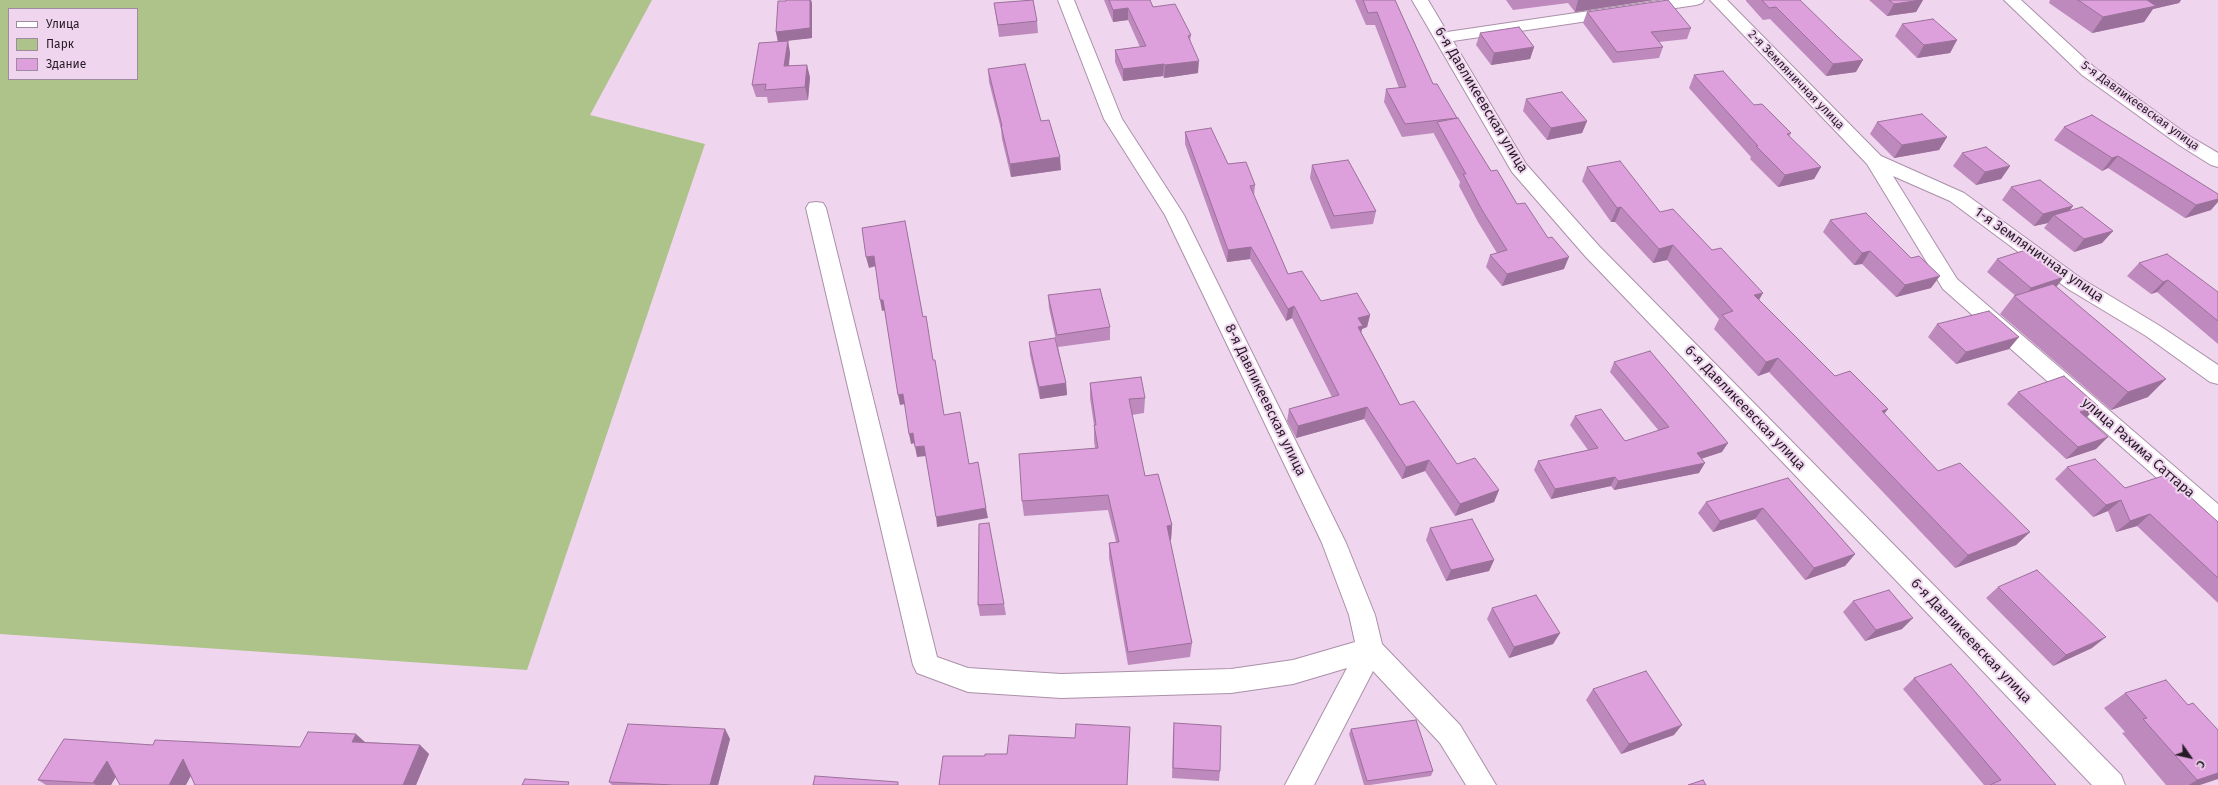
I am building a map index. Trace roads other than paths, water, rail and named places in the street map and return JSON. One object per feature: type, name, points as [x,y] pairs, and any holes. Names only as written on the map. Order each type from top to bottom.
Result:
[{"type":"street","name":"8-я Давликеевская улица","points":[[1066,0],[1113,119],[1174,215],[1334,543],[1362,615],[1370,650]]},
{"type":"street","name":"6-я Давликеевская улица","points":[[1420,0],[1519,168],[1592,251],[2111,785]]},
{"type":"street","points":[[1442,38],[1696,0]]},
{"type":"street","name":"2-я Земляничная улица","points":[[1718,0],[1874,160]]},
{"type":"street","name":"5-я Давликеевская улица","points":[[2012,0],[2088,71],[2185,141],[2218,161]]},
{"type":"street","name":"1-я Земляничная улица","points":[[1874,160],[1957,196],[2075,284],[2154,330],[2218,376]]},
{"type":"street","name":"улица Рахима Саттара","points":[[1874,160],[1950,284],[2218,518]]},
{"type":"street","points":[[816,208],[926,665],[968,680],[1061,686],[1231,681],[1293,672],[1370,650]]},
{"type":"street","points":[[1299,785],[1370,650]]},
{"type":"street","points":[[1370,650],[1450,734],[1482,785]]}]
